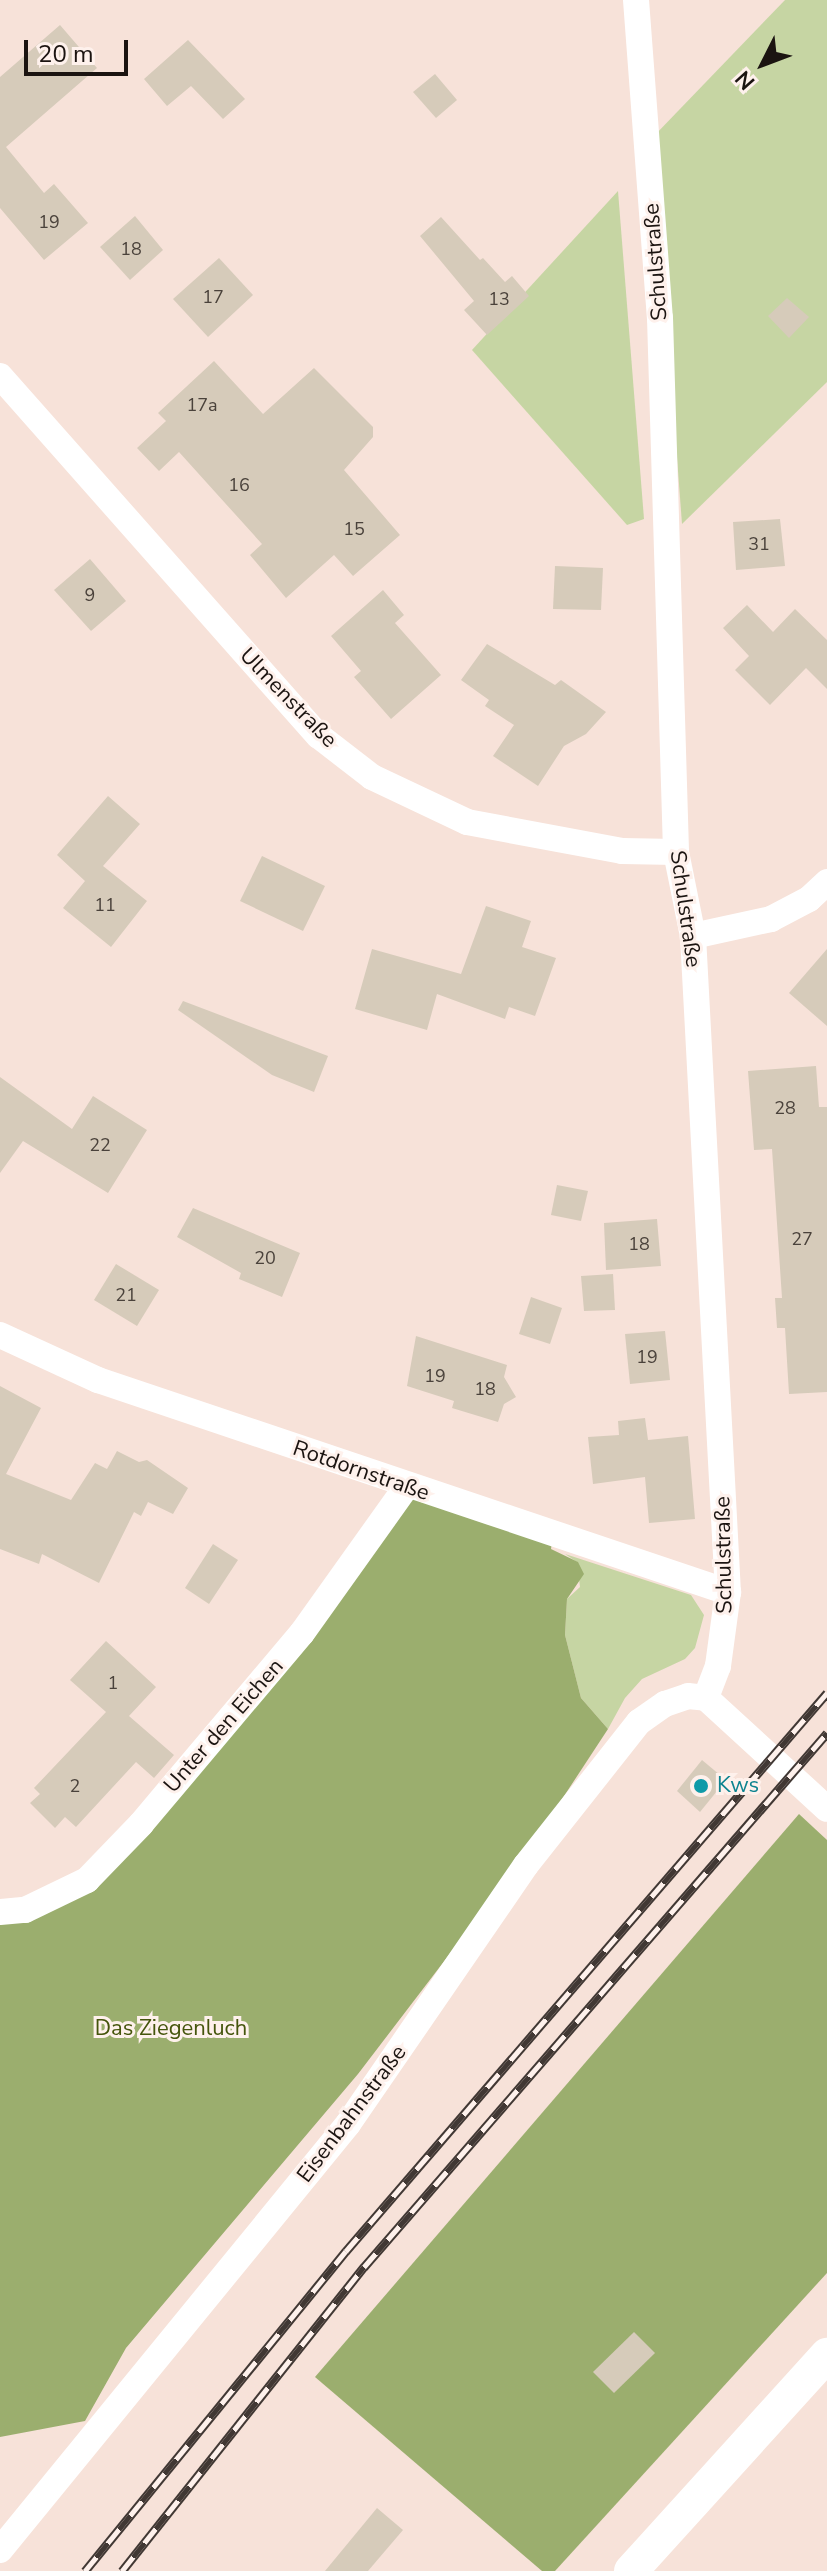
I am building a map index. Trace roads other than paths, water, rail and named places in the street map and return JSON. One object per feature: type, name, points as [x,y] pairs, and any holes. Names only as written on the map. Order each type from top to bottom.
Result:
[{"type":"street","name":"Schulstraße","points":[[636,0],[660,318],[676,852],[693,936],[728,1592],[718,1666],[706,1698]]},
{"type":"street","name":"Ulmenstraße","points":[[0,376],[319,736],[372,777],[467,822],[622,851],[676,852]]},
{"type":"street","points":[[693,936],[771,919],[809,899],[827,882]]},
{"type":"street","name":"Rotdornstraße","points":[[0,1335],[98,1380],[406,1487],[728,1592]]},
{"type":"street","name":"Unter den Eichen","points":[[0,1912],[25,1910],[87,1880],[119,1847],[302,1633],[406,1487]]},
{"type":"street","name":"Eisenbahnstraße","points":[[0,2550],[348,2124],[526,1865],[617,1746],[665,1704],[688,1696],[706,1698]]},
{"type":"street","points":[[706,1698],[827,1809]]},
{"type":"street","points":[[631,2571],[827,2355]]},
{"type":"railway","points":[[85,2571],[346,2251],[827,1693]]},
{"type":"railway","points":[[122,2571],[364,2267],[827,1733]]},
{"type":"place","name":"Kws","points":[[701,1786]]},
{"type":"park label","name":"Das Ziegenluch","points":[[171,2029]]}]
